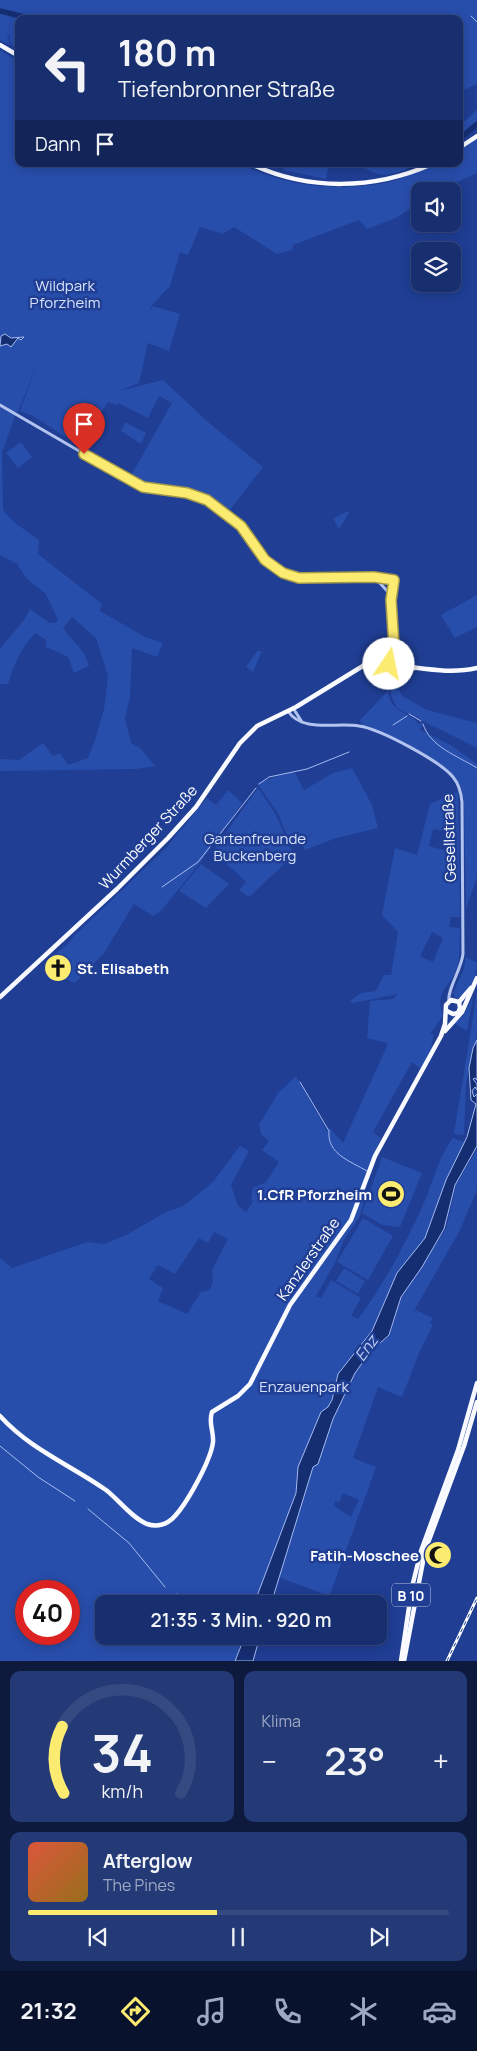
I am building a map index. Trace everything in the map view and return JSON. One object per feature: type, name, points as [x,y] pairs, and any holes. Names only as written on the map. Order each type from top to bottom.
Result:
[{"type":"main road","points":[[0,45],[15,54]]},
{"type":"main road","points":[[463,145],[477,136]]},
{"type":"main road","points":[[258,167],[286,178],[308,182],[358,184],[386,180],[423,167]]},
{"type":"main road","points":[[394,646],[407,664],[415,668]]},
{"type":"main road","points":[[389,663],[407,664]]},
{"type":"main road","points":[[389,663],[444,671],[477,668]]},
{"type":"main road","name":"Wurmberger Straße","points":[[0,997],[111,895],[168,838],[204,796],[251,730],[263,722],[291,709],[362,666],[389,663]]},
{"type":"main road","name":"Kanzlerstraße","points":[[441,1036],[462,1012],[477,978]]},
{"type":"main road","name":"Kanzlerstraße","points":[[445,1024],[452,1014],[460,1010],[459,1002],[475,983]]},
{"type":"main road","points":[[449,1001],[459,1002]]},
{"type":"main road","name":"Kanzlerstraße","points":[[0,1416],[41,1452],[102,1488],[144,1522],[158,1525],[168,1522],[179,1511],[208,1459],[213,1443],[210,1421],[212,1412],[246,1389],[258,1371],[290,1305],[351,1220],[375,1156],[441,1036],[445,1024],[446,1007],[449,1001]]},
{"type":"main road","points":[[447,1011],[452,1014]]},
{"type":"main road","name":"B 10","points":[[402,1661],[412,1587],[421,1550],[457,1461],[475,1400],[477,1384]]},
{"type":"street","points":[[0,404],[136,484],[148,488],[200,497],[241,526],[269,564],[288,575],[299,578],[394,580],[391,600],[392,638],[389,663]]},
{"type":"street","points":[[366,578],[389,583],[391,600]]},
{"type":"street","points":[[377,581],[389,593]]},
{"type":"street","points":[[389,663],[393,656],[394,646],[392,638]]},
{"type":"street","name":"Gesellstraße","points":[[291,709],[296,720],[302,722],[311,724],[344,724],[369,728],[436,762],[448,772],[458,785],[462,802],[463,954],[459,974],[449,992],[449,1001]]},
{"type":"green space","points":[[0,0],[477,0],[477,84],[463,90],[463,15],[15,15],[15,17],[1,15],[15,18],[15,47],[11,45],[7,33],[10,45],[0,40]]},
{"type":"green space","name":"Wildpark Pforzheim","points":[[0,50],[15,59],[15,167],[247,167],[296,183],[315,186],[354,187],[393,181],[428,167],[463,167],[463,148],[477,138],[477,173],[457,182],[411,182],[411,208],[396,218],[367,229],[359,220],[293,245],[292,250],[277,254],[234,227],[223,234],[200,227],[188,255],[180,252],[170,286],[152,305],[150,312],[153,306],[180,314],[169,351],[148,343],[139,383],[119,391],[163,380],[208,422],[263,467],[230,510],[209,496],[149,487],[129,479],[172,403],[159,396],[148,418],[118,403],[116,405],[108,402],[80,446],[33,416],[20,411],[38,361],[16,413],[2,453],[3,510],[15,523],[39,540],[38,554],[102,604],[100,611],[145,637],[163,643],[157,657],[132,648],[130,697],[125,718],[131,743],[140,748],[155,766],[136,769],[0,771],[0,759],[19,760],[43,743],[53,756],[60,753],[68,765],[88,758],[104,709],[108,676],[96,638],[72,617],[63,628],[81,650],[89,666],[74,673],[68,657],[46,647],[46,640],[35,633],[18,657],[8,684],[0,684],[0,649],[24,620],[30,609],[50,623],[55,623],[58,620],[46,594],[27,579],[17,564],[0,555]]},
{"type":"green space","points":[[477,110],[477,122],[463,133],[463,122]]},
{"type":"green space","points":[[284,167],[328,167],[326,179],[283,170]]},
{"type":"green space","points":[[362,167],[402,167],[408,169],[386,175]]},
{"type":"green space","points":[[125,422],[146,433],[141,444],[121,431]]},
{"type":"green space","points":[[21,442],[32,457],[18,468],[6,453]]},
{"type":"green space","points":[[348,511],[349,513],[339,529],[333,519]]},
{"type":"green space","points":[[477,595],[477,627],[455,638],[441,615]]},
{"type":"green space","points":[[257,651],[262,651],[253,672],[246,667]]},
{"type":"green space","points":[[389,668],[394,668],[392,676],[402,696],[427,710],[477,723],[477,748],[397,708],[391,695]]},
{"type":"green space","points":[[388,691],[392,704],[396,708],[419,724],[423,723],[420,730],[452,746],[477,764],[477,877],[466,909],[464,801],[460,786],[454,776],[431,758],[401,741],[362,725],[360,720]]},
{"type":"green space","points":[[352,768],[372,805],[378,828],[336,838],[305,850],[300,841],[317,832],[290,844],[279,815],[257,783],[294,771],[304,790],[333,773]]},
{"type":"green space","name":"Gartenfreunde Buckenberg","points":[[258,788],[275,813],[294,855],[249,897],[239,890],[246,882],[213,851]]},
{"type":"green space","name":"Gartenfreunde Buckenberg","points":[[228,790],[242,803],[200,863],[160,912],[153,916],[134,904],[104,953],[75,983],[63,978],[67,969],[54,955],[67,945],[74,936],[167,847],[207,798],[216,805]]},
{"type":"green space","points":[[458,792],[460,917],[451,917],[449,927],[460,928],[457,968],[442,995],[440,1001],[443,1016],[430,1034],[434,1034],[431,1049],[421,1069],[412,1062],[373,1132],[381,1138],[365,1175],[360,1194],[366,1197],[359,1218],[344,1240],[335,1263],[316,1296],[321,1298],[331,1280],[361,1298],[351,1316],[358,1319],[377,1292],[401,1249],[423,1205],[448,1145],[453,1138],[465,1142],[446,1180],[425,1238],[397,1273],[369,1336],[346,1364],[328,1407],[319,1417],[297,1472],[296,1493],[257,1595],[95,1595],[95,1645],[241,1645],[235,1661],[0,1661],[0,1258],[12,1268],[87,1242],[104,1244],[128,1234],[166,1212],[183,1206],[213,1182],[240,1146],[249,1151],[231,1185],[238,1206],[246,1212],[254,1200],[251,1201],[253,1188],[266,1182],[279,1162],[262,1150],[269,1141],[261,1134],[259,1125],[278,1093],[296,1076],[327,1131],[329,1127],[343,1143],[387,1046],[387,1043],[367,1038],[370,1001],[393,999],[398,994],[353,1003],[350,1001],[361,993],[376,991],[384,975],[391,975],[398,932],[382,915],[395,848],[417,855],[430,804]],"holes":[[[433,829],[457,834],[457,854],[429,846]],[[432,932],[443,938],[433,962],[420,956]],[[214,1232],[228,1239],[212,1270],[213,1283],[209,1290],[201,1292],[187,1314],[158,1301],[163,1288],[149,1279],[158,1265],[175,1274],[199,1238],[208,1243]]]},
{"type":"green space","points":[[201,864],[229,884],[206,908],[179,891]]},
{"type":"green space","points":[[466,957],[477,963],[476,974],[469,989],[456,999],[453,993],[464,969]]},
{"type":"green space","points":[[477,992],[477,1037],[466,1083],[464,1135],[454,1134]]},
{"type":"green space","points":[[473,997],[467,1031],[454,1023],[463,1016]]},
{"type":"green space","name":"Enzauenpark","points":[[477,1149],[477,1190],[459,1232],[412,1314],[416,1310],[433,1318],[430,1323],[433,1325],[419,1353],[402,1397],[378,1387],[353,1458],[376,1467],[331,1592],[330,1595],[326,1595],[278,1577],[313,1467],[319,1462],[333,1419],[355,1373],[374,1348],[390,1335],[401,1297],[446,1229],[456,1185]],"holes":[[[343,1493],[359,1500],[351,1517],[334,1506],[335,1501],[339,1502]]]},
{"type":"green space","name":"1.CfR Pforzheim","points":[[382,1157],[422,1173],[400,1227],[382,1225],[362,1213]]},
{"type":"green space","points":[[363,1218],[393,1236],[368,1280],[337,1262]]},
{"type":"green space","points":[[344,1268],[365,1281],[358,1294],[336,1281]]},
{"type":"water","points":[[5,334],[11,338],[24,337],[21,340],[18,338],[11,347],[7,344],[0,346],[1,336]]},
{"type":"water","name":"Enz","points":[[477,1040],[477,1080],[473,1079],[477,1084],[477,1090],[475,1087],[472,1091],[474,1097],[477,1094],[477,1146],[455,1185],[444,1229],[422,1267],[401,1297],[389,1335],[370,1352],[355,1373],[333,1419],[318,1464],[313,1467],[274,1595],[257,1595],[296,1493],[298,1467],[321,1412],[328,1407],[332,1400],[338,1374],[372,1331],[397,1273],[425,1238],[446,1180],[467,1137],[476,1104],[471,1100],[469,1068],[473,1048]]},
{"type":"water","points":[[241,1645],[257,1645],[253,1661],[235,1661]]},
{"type":"waterway","points":[[0,11],[16,15]]},
{"type":"waterway","points":[[471,16],[477,22]]},
{"type":"waterway","points":[[463,136],[477,124]]},
{"type":"waterway","points":[[409,714],[421,721]]},
{"type":"waterway","points":[[393,725],[407,716]]},
{"type":"waterway","points":[[423,724],[438,745],[477,768]]},
{"type":"waterway","points":[[259,784],[269,777],[307,769],[349,752]]},
{"type":"waterway","points":[[162,887],[198,862],[256,788]]},
{"type":"waterway","points":[[300,1082],[329,1131],[329,1139],[332,1146],[341,1156],[367,1171]]},
{"type":"waterway","points":[[0,1446],[38,1477],[75,1501]]},
{"type":"waterway","points":[[88,1509],[129,1543],[165,1587]]},
{"type":"railway","points":[[447,1661],[477,1598]]},
{"type":"place","name":"St. Elisabeth","points":[[58,968]]},
{"type":"place","name":"1.CfR Pforzheim","points":[[391,1194]]},
{"type":"place","name":"Fatih-Moschee","points":[[438,1555]]},
{"type":"route","points":[[84,454],[143,487],[194,494],[207,500],[241,526],[265,560],[278,571],[299,578],[374,577],[394,580],[391,600],[394,646],[393,656],[389,664]]}]
